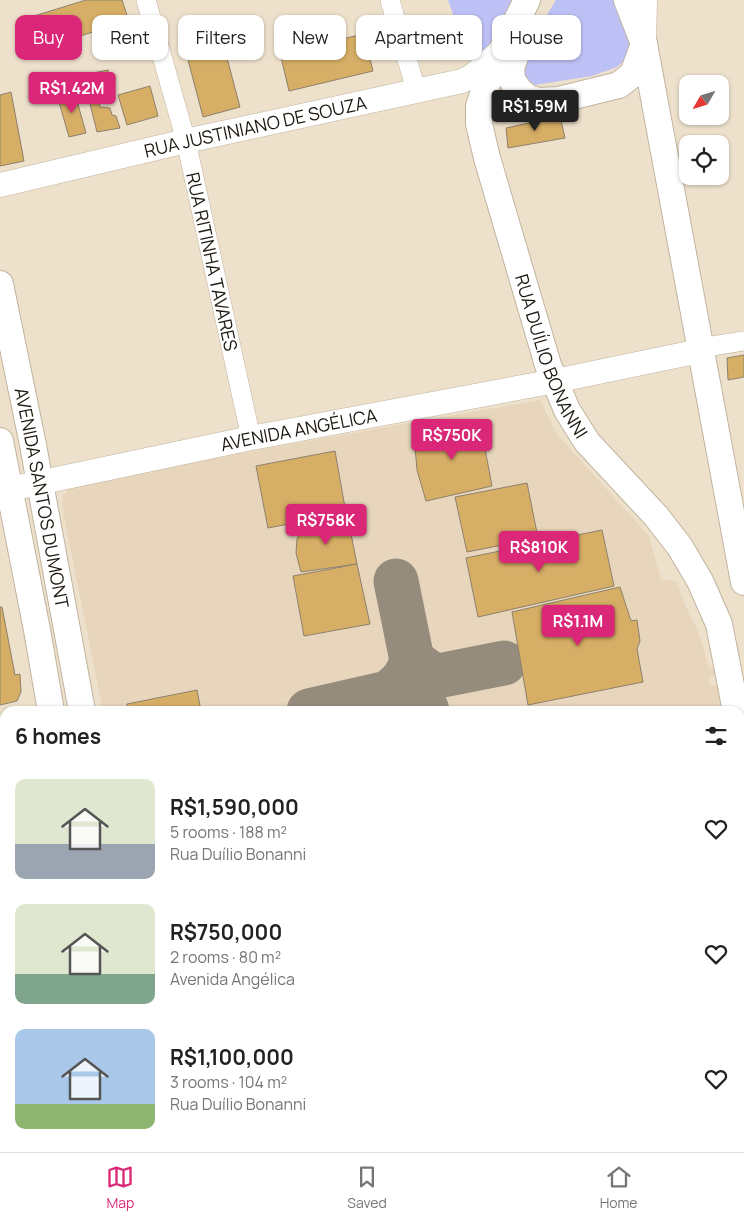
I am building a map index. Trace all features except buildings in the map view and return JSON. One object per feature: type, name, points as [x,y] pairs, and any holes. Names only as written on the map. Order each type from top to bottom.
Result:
[{"type":"main road","points":[[627,0],[644,44],[744,582]]},
{"type":"main road","points":[[536,4],[510,68],[512,80],[528,98],[539,101],[558,100],[619,85],[633,74],[644,44]]},
{"type":"main road","name":"RUA DUÍLIO BONANNI","points":[[528,15],[536,4]]},
{"type":"main road","name":"RUA DUÍLIO BONANNI","points":[[498,60],[479,106],[479,124],[495,186],[548,365],[567,410],[587,442],[656,516],[680,547],[700,581],[719,624],[735,706]]},
{"type":"main road","name":"AVENIDA SANTOS DUMONT","points":[[0,284],[33,445],[81,706]]},
{"type":"main road","name":"AVENIDA SANTOS DUMONT","points":[[0,441],[5,490],[37,630],[46,706]]},
{"type":"street","name":"RUA RITINHA TAVARES","points":[[146,0],[186,141],[251,438]]},
{"type":"street","points":[[390,0],[416,90]]},
{"type":"street","points":[[644,44],[646,0]]},
{"type":"street","name":"RUA JUSTINIANO DE SOUZA","points":[[0,185],[186,141],[462,80],[472,76],[492,59]]},
{"type":"street","name":"AVENIDA ANGÉLICA","points":[[5,490],[251,438],[555,381],[690,353],[700,348],[744,341]]},
{"type":"shaded area","points":[[448,0],[515,0],[507,15],[492,15],[492,42],[482,51],[482,15],[453,15]]},
{"type":"shaded area","points":[[556,0],[615,0],[630,42],[630,55],[617,67],[592,76],[535,85],[524,78],[519,60],[581,60],[581,15],[547,15]]},
{"type":"shaded area","points":[[540,400],[556,433],[649,536],[661,580],[676,581],[698,631],[709,668],[714,668],[715,676],[709,677],[710,686],[723,685],[727,706],[102,706],[62,506],[63,496],[67,490],[76,485],[269,448]]},
{"type":"taxiway","points":[[396,581],[412,660]]},
{"type":"taxiway","points":[[423,706],[403,696],[388,693],[403,679],[412,660],[428,672],[438,676],[504,663]]},
{"type":"taxiway","points":[[331,706],[388,693]]}]
